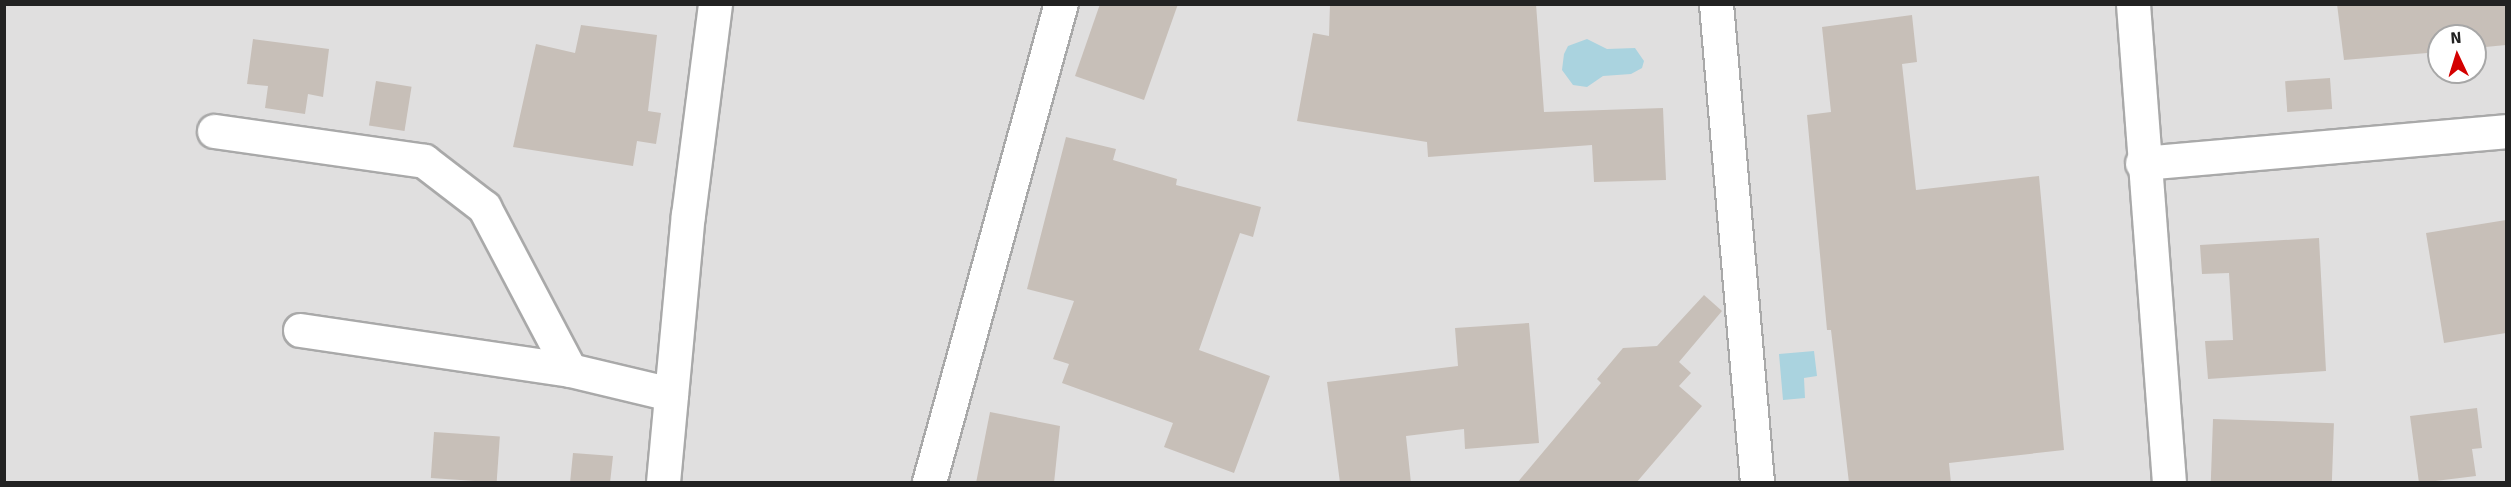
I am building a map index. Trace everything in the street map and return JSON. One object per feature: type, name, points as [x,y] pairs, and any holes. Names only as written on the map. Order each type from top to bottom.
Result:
[{"type":"street","points":[[663,483],[715,4]]},
{"type":"street","points":[[929,483],[1061,4]]},
{"type":"street","points":[[1716,4],[1757,483]]},
{"type":"street","points":[[2133,4],[2142,163],[2169,483]]},
{"type":"street","points":[[214,131],[424,161],[484,207],[570,370]]},
{"type":"street","points":[[2142,163],[2506,131]]},
{"type":"street","points":[[300,330],[570,370],[671,394]]},
{"type":"shaded area","points":[[5,5],[2506,5],[2506,482],[5,482]]},
{"type":"water","points":[[1587,39],[1607,49],[1635,48],[1644,61],[1642,68],[1631,74],[1603,76],[1587,87],[1573,85],[1562,70],[1564,54],[1568,46]]},
{"type":"water","points":[[1814,351],[1817,376],[1804,378],[1805,398],[1783,400],[1779,354]]},
{"type":"building","points":[[1100,4],[1178,4],[1144,100],[1075,76]]},
{"type":"building","points":[[1330,4],[1536,4],[1544,112],[1663,108],[1666,180],[1594,182],[1592,145],[1428,157],[1427,142],[1297,121],[1313,33],[1329,36]]},
{"type":"building","points":[[2337,4],[2506,4],[2506,45],[2487,47],[2487,24],[2427,24],[2427,53],[2344,60]]},
{"type":"building","points":[[1912,15],[1917,62],[1902,64],[1916,190],[2039,176],[2064,450],[1949,463],[1951,483],[1849,483],[1831,330],[1827,330],[1807,115],[1831,112],[1822,27]]},
{"type":"building","points":[[581,25],[657,35],[648,111],[661,113],[656,144],[637,141],[633,166],[513,147],[536,44],[575,53]]},
{"type":"building","points":[[253,39],[329,49],[323,97],[308,94],[305,114],[265,108],[268,86],[247,84]]},
{"type":"building","points":[[2330,78],[2332,109],[2287,112],[2285,81]]},
{"type":"building","points":[[376,81],[412,87],[405,131],[369,125]]},
{"type":"building","points":[[1066,137],[1116,149],[1113,160],[1177,179],[1176,185],[1261,207],[1253,237],[1240,233],[1199,350],[1270,376],[1234,473],[1164,447],[1173,423],[1062,383],[1069,364],[1053,359],[1074,301],[1027,289]]},
{"type":"building","points":[[2506,220],[2506,333],[2444,343],[2426,233]]},
{"type":"building","points":[[2319,238],[2326,371],[2208,379],[2205,341],[2233,340],[2229,273],[2202,274],[2200,245]]},
{"type":"building","points":[[1704,295],[1722,311],[1679,362],[1691,373],[1679,386],[1702,406],[1636,483],[1517,483],[1601,383],[1597,379],[1623,348],[1657,346]]},
{"type":"building","points":[[1529,323],[1539,443],[1465,449],[1464,429],[1406,436],[1411,483],[1340,483],[1327,382],[1458,366],[1455,328]]},
{"type":"building","points":[[2477,408],[2482,448],[2472,449],[2476,476],[2419,483],[2410,416]]},
{"type":"building","points":[[990,412],[1060,426],[1054,483],[976,483]]},
{"type":"building","points":[[2213,419],[2334,423],[2332,482],[2211,482]]},
{"type":"building","points":[[434,432],[500,437],[497,482],[431,478]]},
{"type":"building","points":[[573,453],[613,456],[610,483],[570,483]]}]
